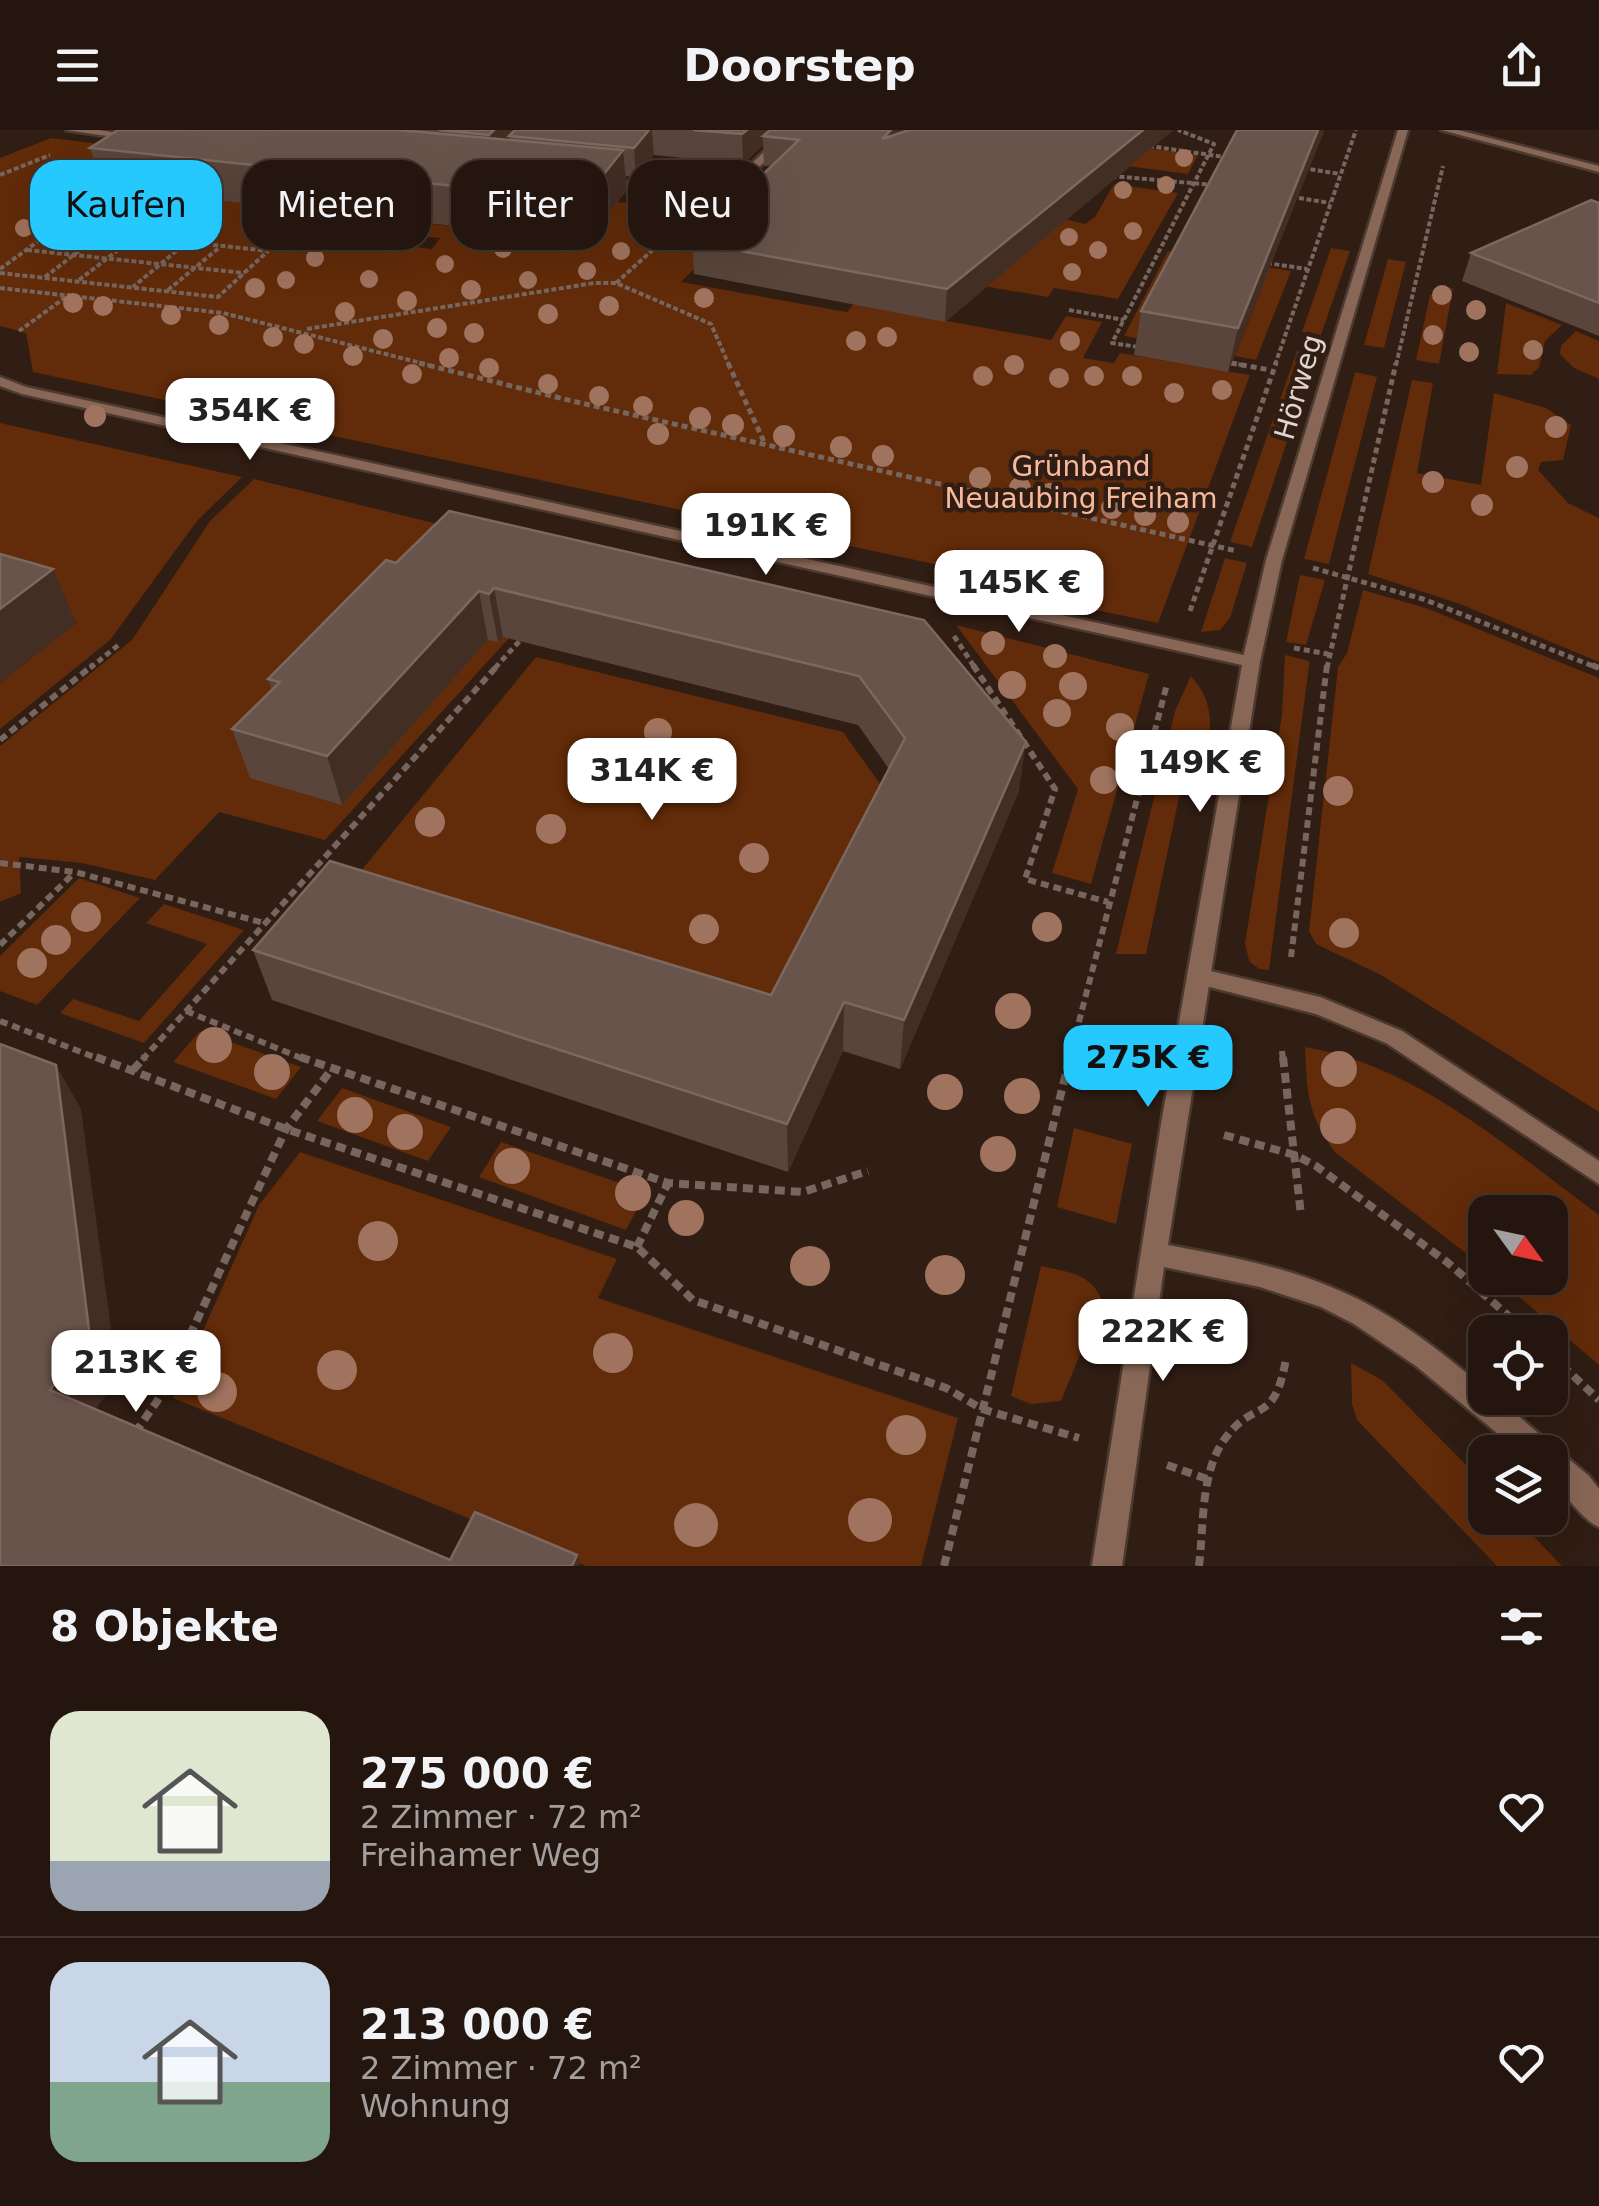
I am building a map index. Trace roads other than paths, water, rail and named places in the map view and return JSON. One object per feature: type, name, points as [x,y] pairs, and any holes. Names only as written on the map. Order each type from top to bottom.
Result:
[{"type":"street","points":[[71,130],[146,138]]},
{"type":"street","points":[[114,136],[127,130]]},
{"type":"street","points":[[608,182],[709,189],[736,180],[792,130]]},
{"type":"street","name":"Hörweg","points":[[1108,1566],[1153,1253],[1251,662],[1306,446],[1403,130]]},
{"type":"street","points":[[1446,130],[1599,169]]},
{"type":"street","points":[[0,381],[22,390],[1251,662]]},
{"type":"street","points":[[1198,976],[1320,1006],[1394,1036],[1599,1174]]},
{"type":"street","points":[[1153,1253],[1296,1286],[1353,1310],[1409,1346],[1520,1435]]},
{"type":"street","points":[[1568,1472],[1589,1487],[1599,1513]]},
{"type":"park label","name":"Grünband Neuaubing Freiham","points":[[1081,482]]}]
